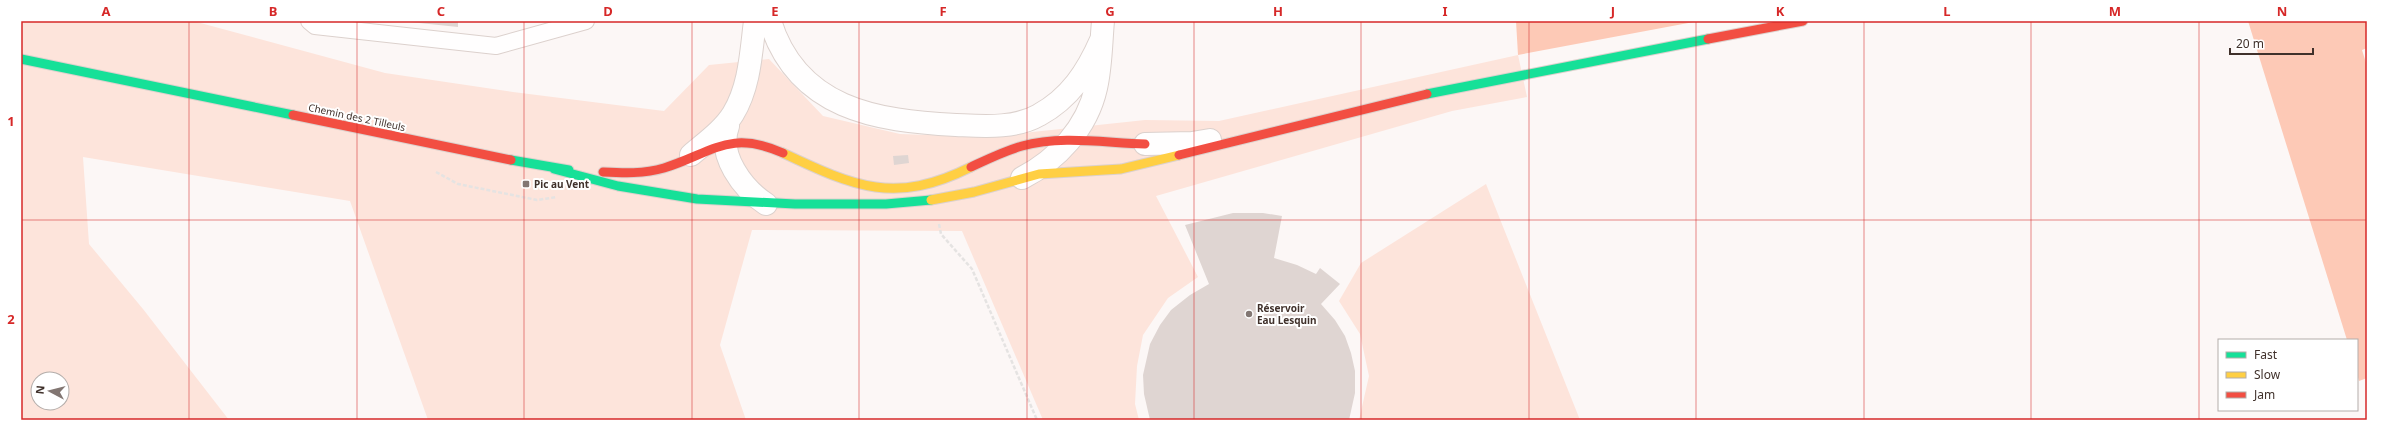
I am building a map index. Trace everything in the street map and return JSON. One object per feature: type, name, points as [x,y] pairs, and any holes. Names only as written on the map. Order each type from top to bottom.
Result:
[{"type":"street","points":[[755,21],[747,77],[726,131],[726,144],[730,158],[742,182],[756,198],[766,204]]},
{"type":"street","points":[[770,21],[789,62],[814,88],[831,99],[881,118],[984,127],[1002,125],[1038,116],[1064,98],[1079,82],[1090,64],[1102,30]]},
{"type":"street","points":[[554,169],[618,186],[697,199],[766,204],[886,204],[934,199],[974,192],[1039,174],[1121,169],[1174,157],[1273,130],[1482,82],[1803,21]]},
{"type":"street","points":[[1022,178],[1035,171],[1070,140],[1086,116],[1094,97],[1102,30]]},
{"type":"street","name":"Chemin des 2 Tilleuls","points":[[21,59],[554,169],[639,172],[671,165],[726,144],[744,142],[760,145],[845,181],[893,190],[941,183],[1022,146],[1070,140],[1145,144]]},
{"type":"street","points":[[689,157],[718,132],[733,114]]},
{"type":"street","points":[[1145,144],[1192,143],[1273,130]]},
{"type":"lane","points":[[309,21],[315,26],[496,46],[549,26],[586,21]]},
{"type":"path","points":[[934,199],[941,234],[972,269],[1037,420]]},
{"type":"shaded area","points":[[21,21],[193,21],[385,73],[513,92],[664,111],[709,65],[769,59],[823,116],[900,134],[985,137],[1145,120],[1219,121],[1518,55],[1527,97],[1452,111],[1156,196],[1198,277],[1168,298],[1143,335],[1137,366],[1135,404],[1139,420],[1043,420],[962,231],[752,230],[720,345],[746,420],[428,420],[350,201],[83,157],[89,244],[143,309],[229,420],[21,420]]},
{"type":"shaded area","points":[[1516,21],[1699,21],[1518,55]]},
{"type":"shaded area","points":[[2248,21],[2367,21],[2367,48],[2362,50],[2367,66],[2367,378],[2359,381],[2358,378],[2358,339],[2347,339]]},
{"type":"shaded area","points":[[1486,184],[1580,420],[1359,420],[1369,376],[1360,334],[1339,301],[1361,263]]},
{"type":"building","points":[[400,21],[458,21],[458,27]]},
{"type":"building","points":[[908,155],[909,163],[894,165],[893,156]]},
{"type":"building","name":"Réservoir Eau Lesquin","points":[[1233,213],[1263,213],[1282,216],[1274,258],[1297,265],[1316,274],[1320,268],[1340,284],[1321,304],[1335,320],[1345,336],[1351,353],[1355,371],[1355,393],[1349,420],[1150,420],[1144,394],[1143,375],[1150,344],[1160,325],[1171,310],[1190,295],[1209,284],[1185,225]]},
{"type":"traffic: fast","points":[[1427,94],[1708,39]]},
{"type":"traffic: fast","points":[[21,59],[293,115]]},
{"type":"traffic: fast","points":[[511,160],[569,170]]},
{"type":"traffic: fast","points":[[554,169],[618,186],[697,199],[795,204],[886,204],[931,200]]},
{"type":"traffic: slow","points":[[783,153],[832,175],[876,187],[897,188],[920,186],[944,179],[971,167]]},
{"type":"traffic: slow","points":[[931,200],[974,192],[1039,174],[1121,169],[1179,155]]},
{"type":"traffic: jam","points":[[1708,39],[1803,21]]},
{"type":"traffic: jam","points":[[1179,155],[1427,94]]},
{"type":"traffic: jam","points":[[293,115],[511,160]]},
{"type":"traffic: jam","points":[[971,167],[1009,150],[1022,146],[1052,141],[1084,140],[1145,144]]},
{"type":"traffic: jam","points":[[603,172],[634,173],[656,170],[681,162],[709,150],[734,143],[748,143],[764,146],[783,153]]},
{"type":"place","name":"Pic au Vent","points":[[526,184]]},
{"type":"place","name":"Réservoir Eau Lesquin","points":[[1249,314]]}]
